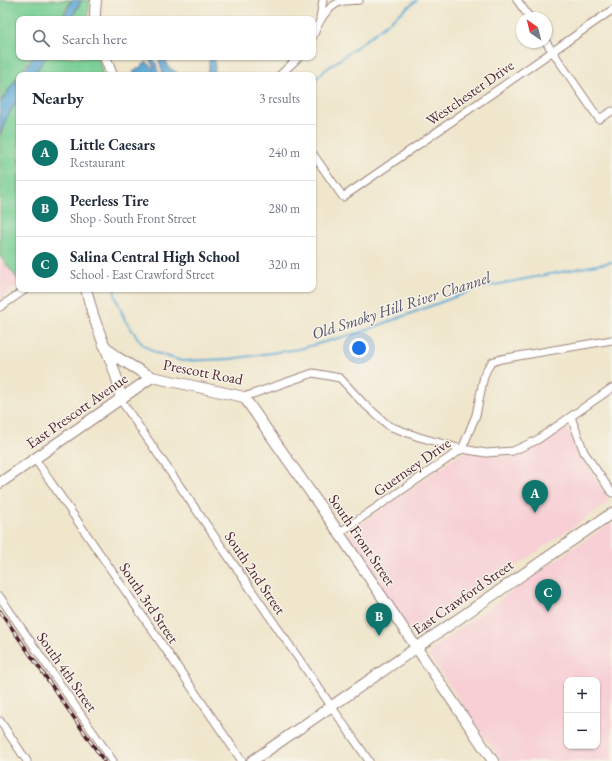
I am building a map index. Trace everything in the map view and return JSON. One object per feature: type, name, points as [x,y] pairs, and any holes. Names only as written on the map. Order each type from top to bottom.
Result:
[{"type":"street","points":[[95,16],[96,0]]},
{"type":"street","points":[[319,22],[323,0]]},
{"type":"street","points":[[316,29],[325,13],[339,1],[359,0]]},
{"type":"street","points":[[517,0],[526,12]]},
{"type":"street","name":"Westchester Drive","points":[[316,158],[342,196],[612,10]]},
{"type":"street","points":[[550,48],[599,120],[612,111]]},
{"type":"street","points":[[106,60],[111,72]]},
{"type":"street","points":[[283,72],[295,60]]},
{"type":"street","points":[[0,307],[22,292]]},
{"type":"street","points":[[87,292],[93,315],[119,383],[120,399]]},
{"type":"street","name":"Guernsey Drive","points":[[339,532],[462,449],[476,415],[484,376],[492,362],[501,359],[612,340]]},
{"type":"street","name":"Prescott Road","points":[[104,346],[121,361],[152,377],[244,397],[313,373],[340,378],[362,402],[389,426],[419,438],[462,449],[486,453],[513,451],[537,440],[612,388]]},
{"type":"street","name":"East Prescott Avenue","points":[[0,483],[152,377]]},
{"type":"street","name":"South Front Street","points":[[244,397],[339,532],[493,761]]},
{"type":"street","name":"South 2nd Street","points":[[120,399],[369,761]]},
{"type":"street","points":[[571,417],[584,452],[612,493]]},
{"type":"street","name":"South 3rd Street","points":[[35,459],[242,761]]},
{"type":"street","name":"East Crawford Street","points":[[252,761],[612,513]]},
{"type":"street","name":"South 4th Street","points":[[0,597],[113,761]]},
{"type":"street","points":[[0,722],[27,761]]},
{"type":"shaded area","points":[[0,256],[16,277],[16,287],[0,298]]},
{"type":"shaded area","points":[[566,429],[569,431],[579,452],[607,496],[607,503],[421,632],[414,633],[409,630],[348,538],[348,534],[461,454],[467,452],[498,457],[512,456],[544,442],[560,430]]},
{"type":"shaded area","points":[[612,522],[612,761],[501,761],[430,657],[430,653],[433,648],[533,576]]},
{"type":"green space","points":[[0,0],[71,0],[63,16],[16,16],[16,60],[30,60],[21,72],[16,72],[16,79],[0,102]]},
{"type":"green space","points":[[82,0],[90,0],[88,16],[74,16]]},
{"type":"green space","points":[[44,60],[99,60],[102,72],[36,72]]},
{"type":"green space","points":[[16,103],[16,277],[0,256],[0,136],[6,119]]},
{"type":"water","points":[[72,0],[81,0],[73,16],[64,16]]},
{"type":"water","points":[[32,60],[44,60],[35,72],[22,72]]},
{"type":"water","points":[[150,60],[154,60],[158,72],[133,72],[147,62],[154,70]]},
{"type":"water","points":[[159,60],[166,60],[167,66],[176,72],[162,72]]},
{"type":"water","points":[[209,60],[214,60],[214,72],[206,72],[209,69]]},
{"type":"water","points":[[16,80],[16,102],[6,119],[0,135],[0,103]]},
{"type":"waterway","name":"Old Smoky Hill River Channel","points":[[316,78],[417,0]]},
{"type":"waterway","name":"Old Smoky Hill River Channel","points":[[115,292],[125,320],[142,344],[156,353],[182,361],[230,359],[299,349],[361,332],[479,288],[612,262]]},
{"type":"railway","points":[[0,611],[104,761]]},
{"type":"place","name":"Little Caesars","points":[[535,513]]},
{"type":"place","name":"Salina Central High School","points":[[548,612]]},
{"type":"place","name":"Peerless Tire","points":[[379,636]]}]
